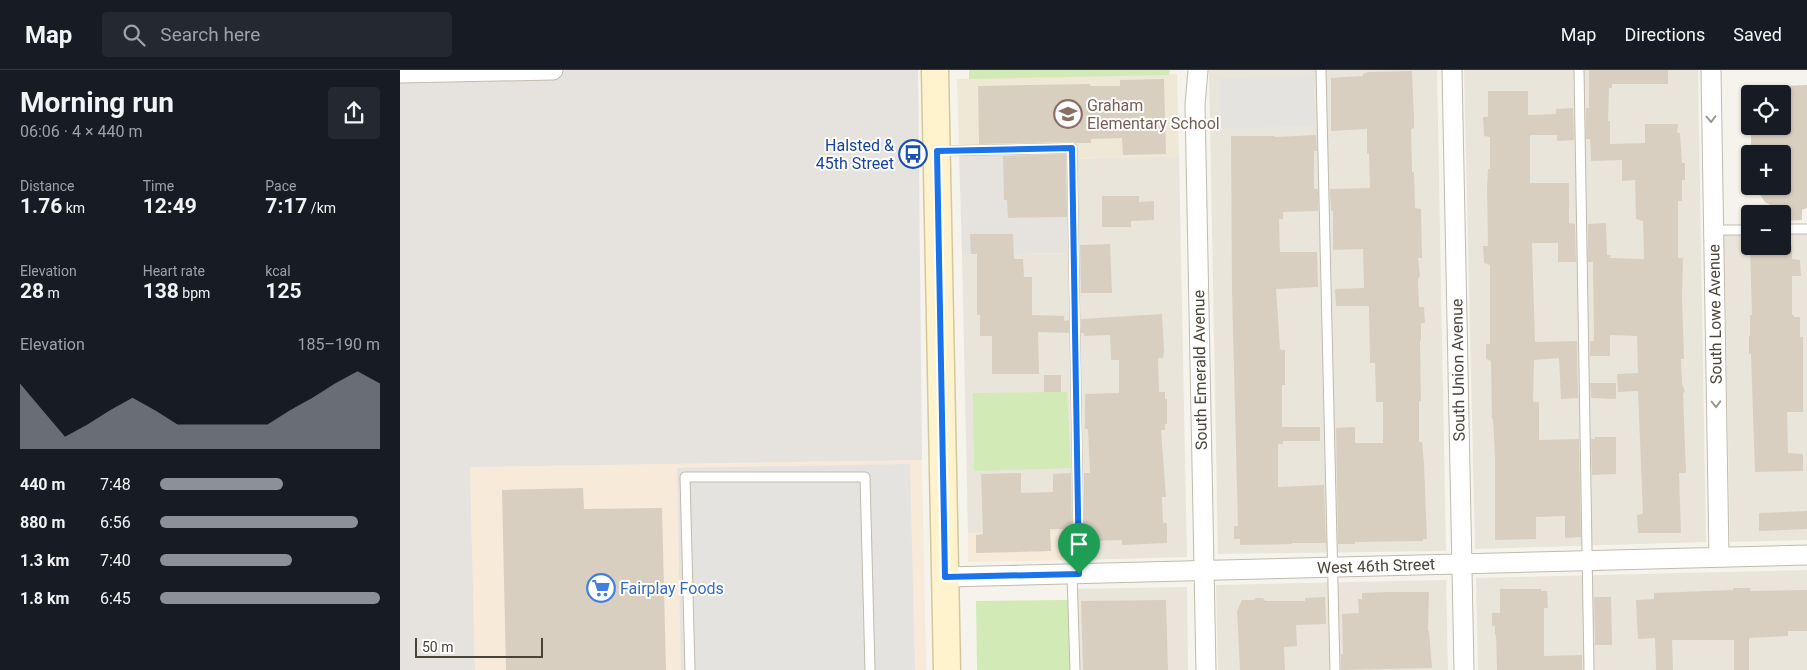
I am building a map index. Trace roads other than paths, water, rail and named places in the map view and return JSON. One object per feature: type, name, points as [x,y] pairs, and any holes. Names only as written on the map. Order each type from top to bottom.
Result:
[{"type":"main road","points":[[935,70],[947,670]]},
{"type":"street","points":[[400,73],[553,70]]},
{"type":"street","name":"South Emerald Avenue","points":[[1198,70],[1195,88],[1206,670]]},
{"type":"street","name":"South Union Avenue","points":[[1452,70],[1464,670]]},
{"type":"street","name":"South Lowe Avenue","points":[[1711,70],[1719,557]]},
{"type":"street","name":"West 46th Street","points":[[945,577],[1807,555]]},
{"type":"lane","points":[[1320,70],[1334,670]]},
{"type":"lane","points":[[1579,70],[1589,670]]},
{"type":"lane","points":[[937,151],[1072,148],[1075,670]]},
{"type":"lane","points":[[1791,229],[1807,229]]},
{"type":"lane","points":[[1713,230],[1741,230]]},
{"type":"lane","points":[[690,670],[686,476],[865,477],[870,670]]},
{"type":"place","name":"Graham Elementary School","points":[[1068,114]]},
{"type":"place","name":"Halsted & 45th Street","points":[[913,154]]},
{"type":"place","name":"Fairplay Foods","points":[[601,588]]}]
